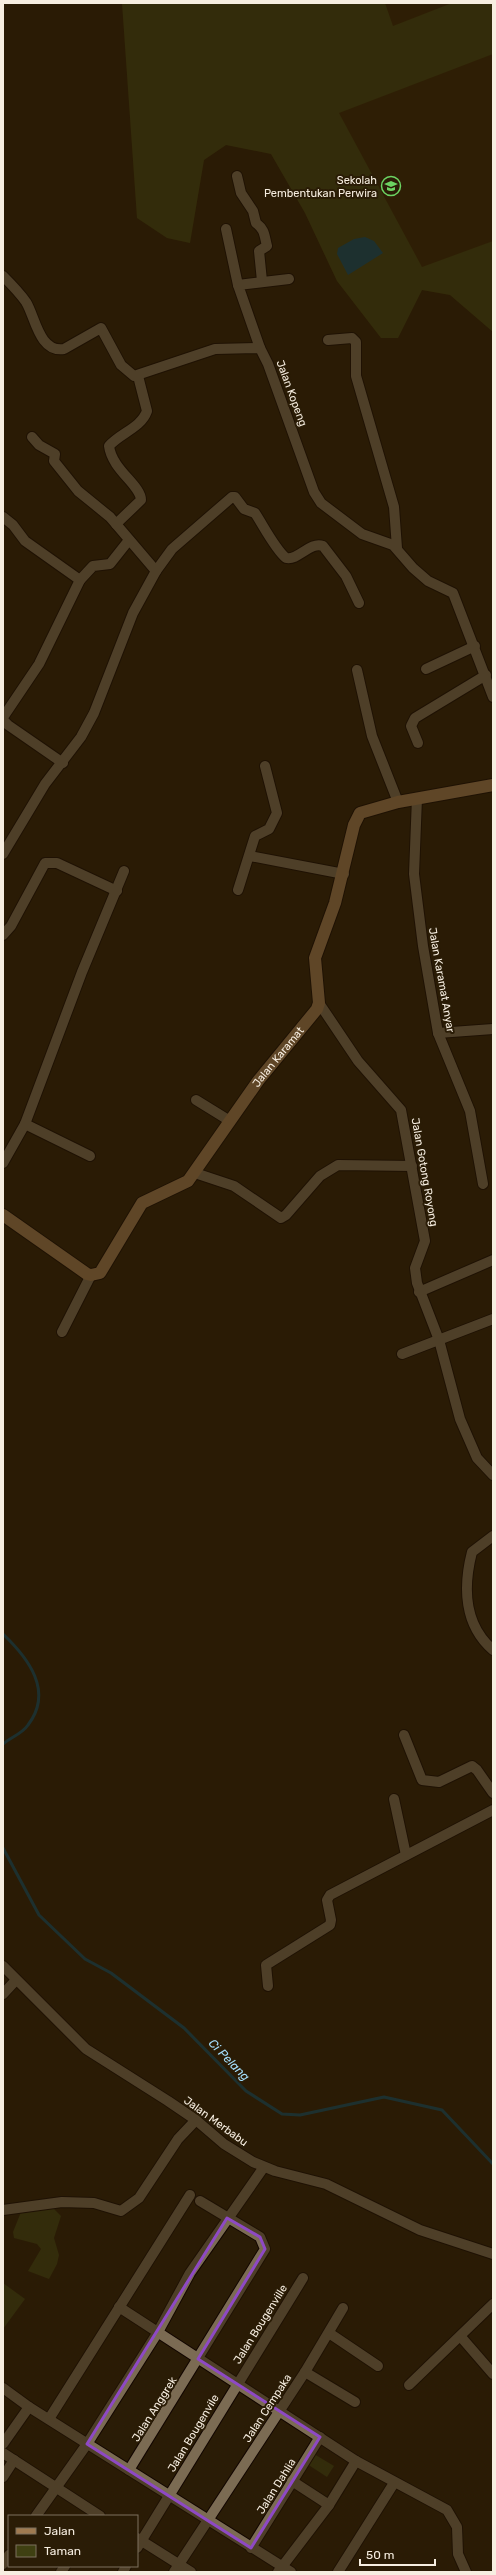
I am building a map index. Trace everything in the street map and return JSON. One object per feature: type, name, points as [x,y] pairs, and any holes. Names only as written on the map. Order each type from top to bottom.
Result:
[{"type":"street","points":[[237,176],[241,193],[253,211],[256,223],[261,226],[266,234],[267,246],[259,251],[262,281]]},
{"type":"street","name":"Jalan Kopeng","points":[[226,229],[238,285],[316,498],[350,527],[362,534],[390,543],[397,548],[413,568],[428,581],[453,593],[475,646],[493,697]]},
{"type":"street","points":[[3,276],[26,302],[37,328],[47,344],[64,350],[101,328],[121,365],[128,372],[138,376],[215,349],[260,348]]},
{"type":"street","points":[[238,285],[289,279]]},
{"type":"street","points":[[328,340],[352,338],[356,342],[357,383],[394,507],[397,548]]},
{"type":"street","points":[[116,524],[141,500],[140,493],[117,468],[110,453],[110,446],[136,426],[146,415],[147,411],[138,376]]},
{"type":"street","points":[[32,437],[39,445],[56,454],[54,461],[78,492],[100,507],[156,572]]},
{"type":"street","points":[[3,854],[45,784],[63,763],[81,737],[94,713],[123,636],[156,572],[172,549],[234,496],[244,509],[255,513],[263,528],[270,534],[286,558],[291,558],[316,546],[323,546],[346,576],[359,602]]},
{"type":"street","points":[[3,517],[13,525],[26,541],[80,580]]},
{"type":"street","points":[[63,763],[4,723],[3,718],[5,710],[39,664],[80,580],[93,566],[110,564],[129,540]]},
{"type":"street","points":[[426,669],[475,646]]},
{"type":"street","points":[[357,670],[372,736],[398,802]]},
{"type":"street","points":[[418,743],[411,726],[415,718],[486,675]]},
{"type":"street","points":[[238,890],[250,856],[255,836],[269,829],[277,813],[265,766]]},
{"type":"street","points":[[319,1003],[315,958],[344,874],[357,818],[365,810],[417,798],[493,785]]},
{"type":"street","name":"Jalan Karamat Anyar","points":[[417,798],[414,874],[423,946],[438,1033],[470,1111],[483,1184]]},
{"type":"street","points":[[250,856],[344,874]]},
{"type":"street","points":[[3,935],[11,926],[45,863],[57,863],[117,891]]},
{"type":"street","points":[[3,1163],[25,1124],[82,972],[117,891],[124,871]]},
{"type":"street","name":"Jalan Karamat","points":[[91,1275],[100,1273],[103,1269],[142,1203],[188,1181],[195,1173],[258,1082],[310,1019],[319,1003]]},
{"type":"street","name":"Jalan Gotong Royong","points":[[319,1003],[358,1061],[398,1105],[412,1166],[425,1241],[415,1268],[419,1292],[439,1340],[460,1419],[477,1458],[493,1474]]},
{"type":"street","points":[[438,1033],[493,1029]]},
{"type":"street","points":[[196,1100],[230,1121]]},
{"type":"street","points":[[25,1124],[90,1156]]},
{"type":"street","points":[[195,1173],[234,1186],[281,1218],[286,1215],[320,1176],[338,1165],[412,1166]]},
{"type":"street","points":[[3,1215],[91,1275],[62,1332]]},
{"type":"street","points":[[419,1292],[493,1260]]},
{"type":"street","points":[[402,1354],[493,1319]]},
{"type":"street","points":[[493,1536],[472,1552],[468,1578],[470,1620],[481,1640],[493,1650]]},
{"type":"street","points":[[404,1735],[422,1780],[439,1782],[472,1766],[493,1793]]},
{"type":"street","points":[[394,1799],[406,1855]]},
{"type":"street","points":[[268,1986],[266,1965],[330,1926],[331,1920],[327,1900],[330,1895],[493,1810]]},
{"type":"street","name":"Jalan Merbabu","points":[[3,1966],[86,2049],[196,2120],[224,2144],[264,2167],[326,2184],[420,2230],[493,2254]]},
{"type":"street","points":[[3,1994],[16,1980]]},
{"type":"street","points":[[3,2210],[62,2202],[94,2202],[121,2211],[139,2198],[178,2139],[196,2120]]},
{"type":"street","points":[[37,2515],[87,2444],[158,2332],[190,2273],[264,2167]]},
{"type":"street","points":[[49,2419],[190,2195]]},
{"type":"street","points":[[200,2201],[227,2218]]},
{"type":"street","name":"Jalan Anggrek","points":[[129,2470],[265,2249],[260,2237],[227,2218]]},
{"type":"street","name":"Jalan Bougenville","points":[[237,2384],[303,2278]]},
{"type":"street","points":[[409,2385],[461,2337],[493,2304]]},
{"type":"street","points":[[119,2307],[356,2460],[394,2483],[447,2510],[458,2527],[458,2554],[466,2572]]},
{"type":"street","name":"Jalan Cempaka","points":[[177,2568],[305,2372],[343,2308]]},
{"type":"street","points":[[329,2333],[378,2366]]},
{"type":"street","points":[[461,2337],[493,2374]]},
{"type":"street","points":[[305,2372],[355,2402]]},
{"type":"street","name":"Jalan Bougenvile","points":[[138,2542],[170,2495],[237,2384]]},
{"type":"street","points":[[3,2388],[29,2407],[208,2519],[279,2569],[291,2572]]},
{"type":"street","points":[[29,2407],[3,2445],[14,2460],[98,2515]]},
{"type":"street","name":"Jalan Dahlia","points":[[251,2548],[320,2437]]},
{"type":"street","points":[[3,2478],[14,2460]]},
{"type":"street","points":[[279,2569],[329,2505],[356,2460]]},
{"type":"street","points":[[292,2481],[329,2505]]},
{"type":"street","points":[[338,2572],[394,2483]]},
{"type":"street","points":[[138,2542],[177,2568],[191,2572]]},
{"type":"highlighted area","points":[[227,2218],[260,2237],[265,2249],[198,2359],[320,2437],[251,2548],[87,2444]]},
{"type":"shaded area","name":"Sekolah Pembentukan Perwira","points":[[122,3],[493,3],[493,332],[450,295],[422,290],[398,338],[381,338],[337,281],[305,213],[271,154],[226,145],[204,160],[190,243],[167,238],[137,218]]},
{"type":"green space","name":"Sekolah Pembentukan Perwira","points":[[122,3],[385,3],[393,26],[452,3],[493,3],[493,54],[339,113],[422,267],[493,241],[493,332],[450,295],[422,290],[398,338],[381,338],[337,281],[305,213],[271,154],[226,145],[204,160],[190,243],[167,238],[137,218]]},
{"type":"green space","points":[[53,2208],[61,2216],[54,2238],[59,2255],[57,2264],[49,2279],[28,2271],[41,2249],[37,2244],[14,2238],[13,2232],[21,2212]]},
{"type":"green space","points":[[3,2283],[25,2299],[3,2329]]},
{"type":"green space","points":[[314,2454],[334,2466],[327,2477],[307,2464]]},
{"type":"water","points":[[365,237],[374,241],[383,253],[348,275],[337,254],[338,248],[354,239]]},
{"type":"waterway","name":"Ci Pelang","points":[[3,1634],[29,1664],[35,1676],[39,1700],[35,1712],[26,1728],[3,1744]]},
{"type":"waterway","name":"Ci Pelang","points":[[3,1848],[39,1915],[85,1959],[111,1973],[184,2028],[246,2091],[282,2114],[300,2115],[384,2097],[442,2110],[493,2164]]},
{"type":"place","name":"Sekolah Pembentukan Perwira","points":[[391,186]]}]
